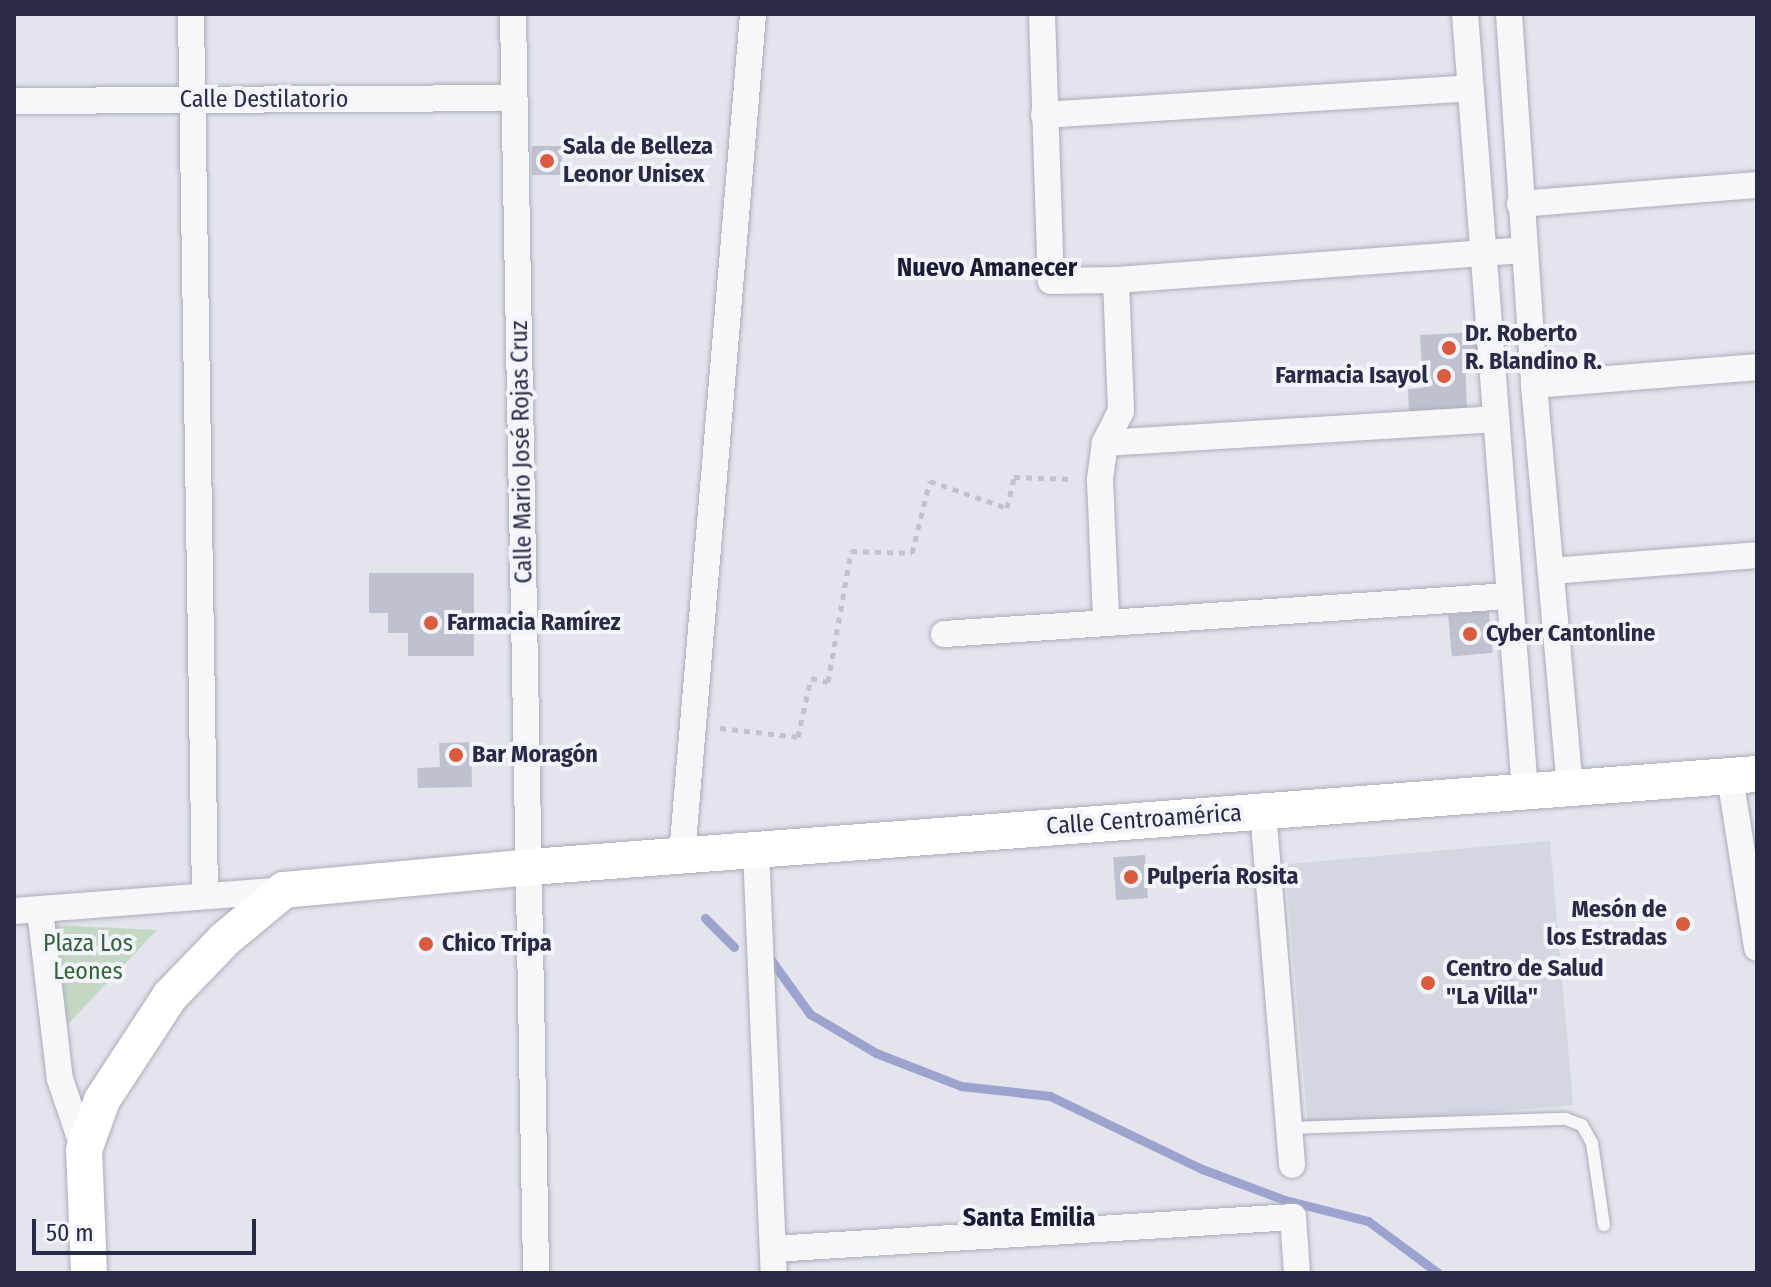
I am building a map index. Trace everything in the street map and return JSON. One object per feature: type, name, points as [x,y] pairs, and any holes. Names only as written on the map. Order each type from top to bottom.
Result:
[{"type":"main road","name":"Calle Centroamérica","points":[[284,890],[682,855],[1743,776]]},
{"type":"main road","points":[[89,1273],[84,1150],[102,1100],[170,996],[225,939],[284,890]]},
{"type":"street","points":[[191,14],[205,894]]},
{"type":"street","name":"Calle Mario José Rojas Cruz","points":[[513,14],[531,867],[536,1273]]},
{"type":"street","points":[[682,855],[691,724],[736,261],[753,14]]},
{"type":"street","points":[[1042,14],[1051,281],[1116,280],[1524,250]]},
{"type":"street","points":[[1465,14],[1525,791]]},
{"type":"street","points":[[1509,14],[1534,385],[1570,788]]},
{"type":"street","points":[[1044,115],[1469,88]]},
{"type":"street","name":"Calle Destilatorio","points":[[14,101],[514,98]]},
{"type":"street","points":[[1520,204],[1757,185]]},
{"type":"street","points":[[1106,620],[1100,480],[1105,443],[1121,411],[1116,280]]},
{"type":"street","points":[[1534,385],[1757,367]]},
{"type":"street","points":[[1105,443],[1496,419]]},
{"type":"street","points":[[1551,571],[1757,555]]},
{"type":"street","points":[[944,634],[1106,620],[1509,596]]},
{"type":"street","points":[[1743,776],[1757,948]]},
{"type":"street","points":[[1263,811],[1292,1165]]},
{"type":"street","points":[[756,850],[774,1261],[1293,1217],[1297,1273]]},
{"type":"street","points":[[84,1150],[60,1079],[27,911],[205,894],[284,890]]},
{"type":"lane","points":[[1289,1128],[1566,1119],[1582,1125],[1592,1143],[1604,1225]]},
{"type":"path","points":[[691,724],[798,737],[811,678],[828,682],[851,551],[912,553],[930,481],[1007,508],[1014,477],[1100,480]]},
{"type":"shaded area","name":"Centro de Salud \"La Villa\"","points":[[1550,841],[1573,1105],[1308,1128],[1285,864]]},
{"type":"green space","name":"Plaza Los Leones","points":[[53,925],[157,930],[68,1024]]},
{"type":"building","name":"Sala de Belleza Leonor Unisex","points":[[532,146],[562,146],[562,175],[532,175]]},
{"type":"building","points":[[1477,332],[1478,361],[1465,361],[1467,409],[1409,412],[1408,389],[1423,388],[1420,335]]},
{"type":"building","name":"Farmacia Ramírez","points":[[369,573],[474,573],[474,656],[408,656],[408,633],[388,633],[388,613],[369,613]]},
{"type":"building","name":"Cyber Cantonline","points":[[1489,611],[1493,653],[1452,656],[1448,615]]},
{"type":"building","name":"Bar Moragón","points":[[471,742],[472,787],[418,788],[417,768],[440,767],[439,743]]},
{"type":"building","name":"Pulpería Rosita","points":[[1145,855],[1148,898],[1116,900],[1113,857]]},
{"type":"waterway","points":[[705,918],[734,947]]},
{"type":"waterway","points":[[768,956],[810,1014],[876,1053],[961,1086],[1050,1096],[1202,1169],[1285,1200],[1368,1221],[1438,1273]]},
{"type":"place","name":"Sala de Belleza Leonor Unisex","points":[[547,161]]},
{"type":"place","name":"Dr. Roberto R. Blandino R.","points":[[1449,348]]},
{"type":"place","name":"Farmacia Isayol","points":[[1444,376]]},
{"type":"place","name":"Farmacia Ramírez","points":[[431,623]]},
{"type":"place","name":"Cyber Cantonline","points":[[1470,634]]},
{"type":"place","name":"Bar Moragón","points":[[456,755]]},
{"type":"place","name":"Pulpería Rosita","points":[[1131,877]]},
{"type":"place","name":"Mesón de los Estradas","points":[[1683,924]]},
{"type":"place","name":"Chico Tripa","points":[[426,944]]},
{"type":"place","name":"Centro de Salud \"La Villa\"","points":[[1428,983]]},
{"type":"district","name":"Nuevo Amanecer","points":[[987,268]]},
{"type":"district","name":"Santa Emilia","points":[[1029,1218]]}]
